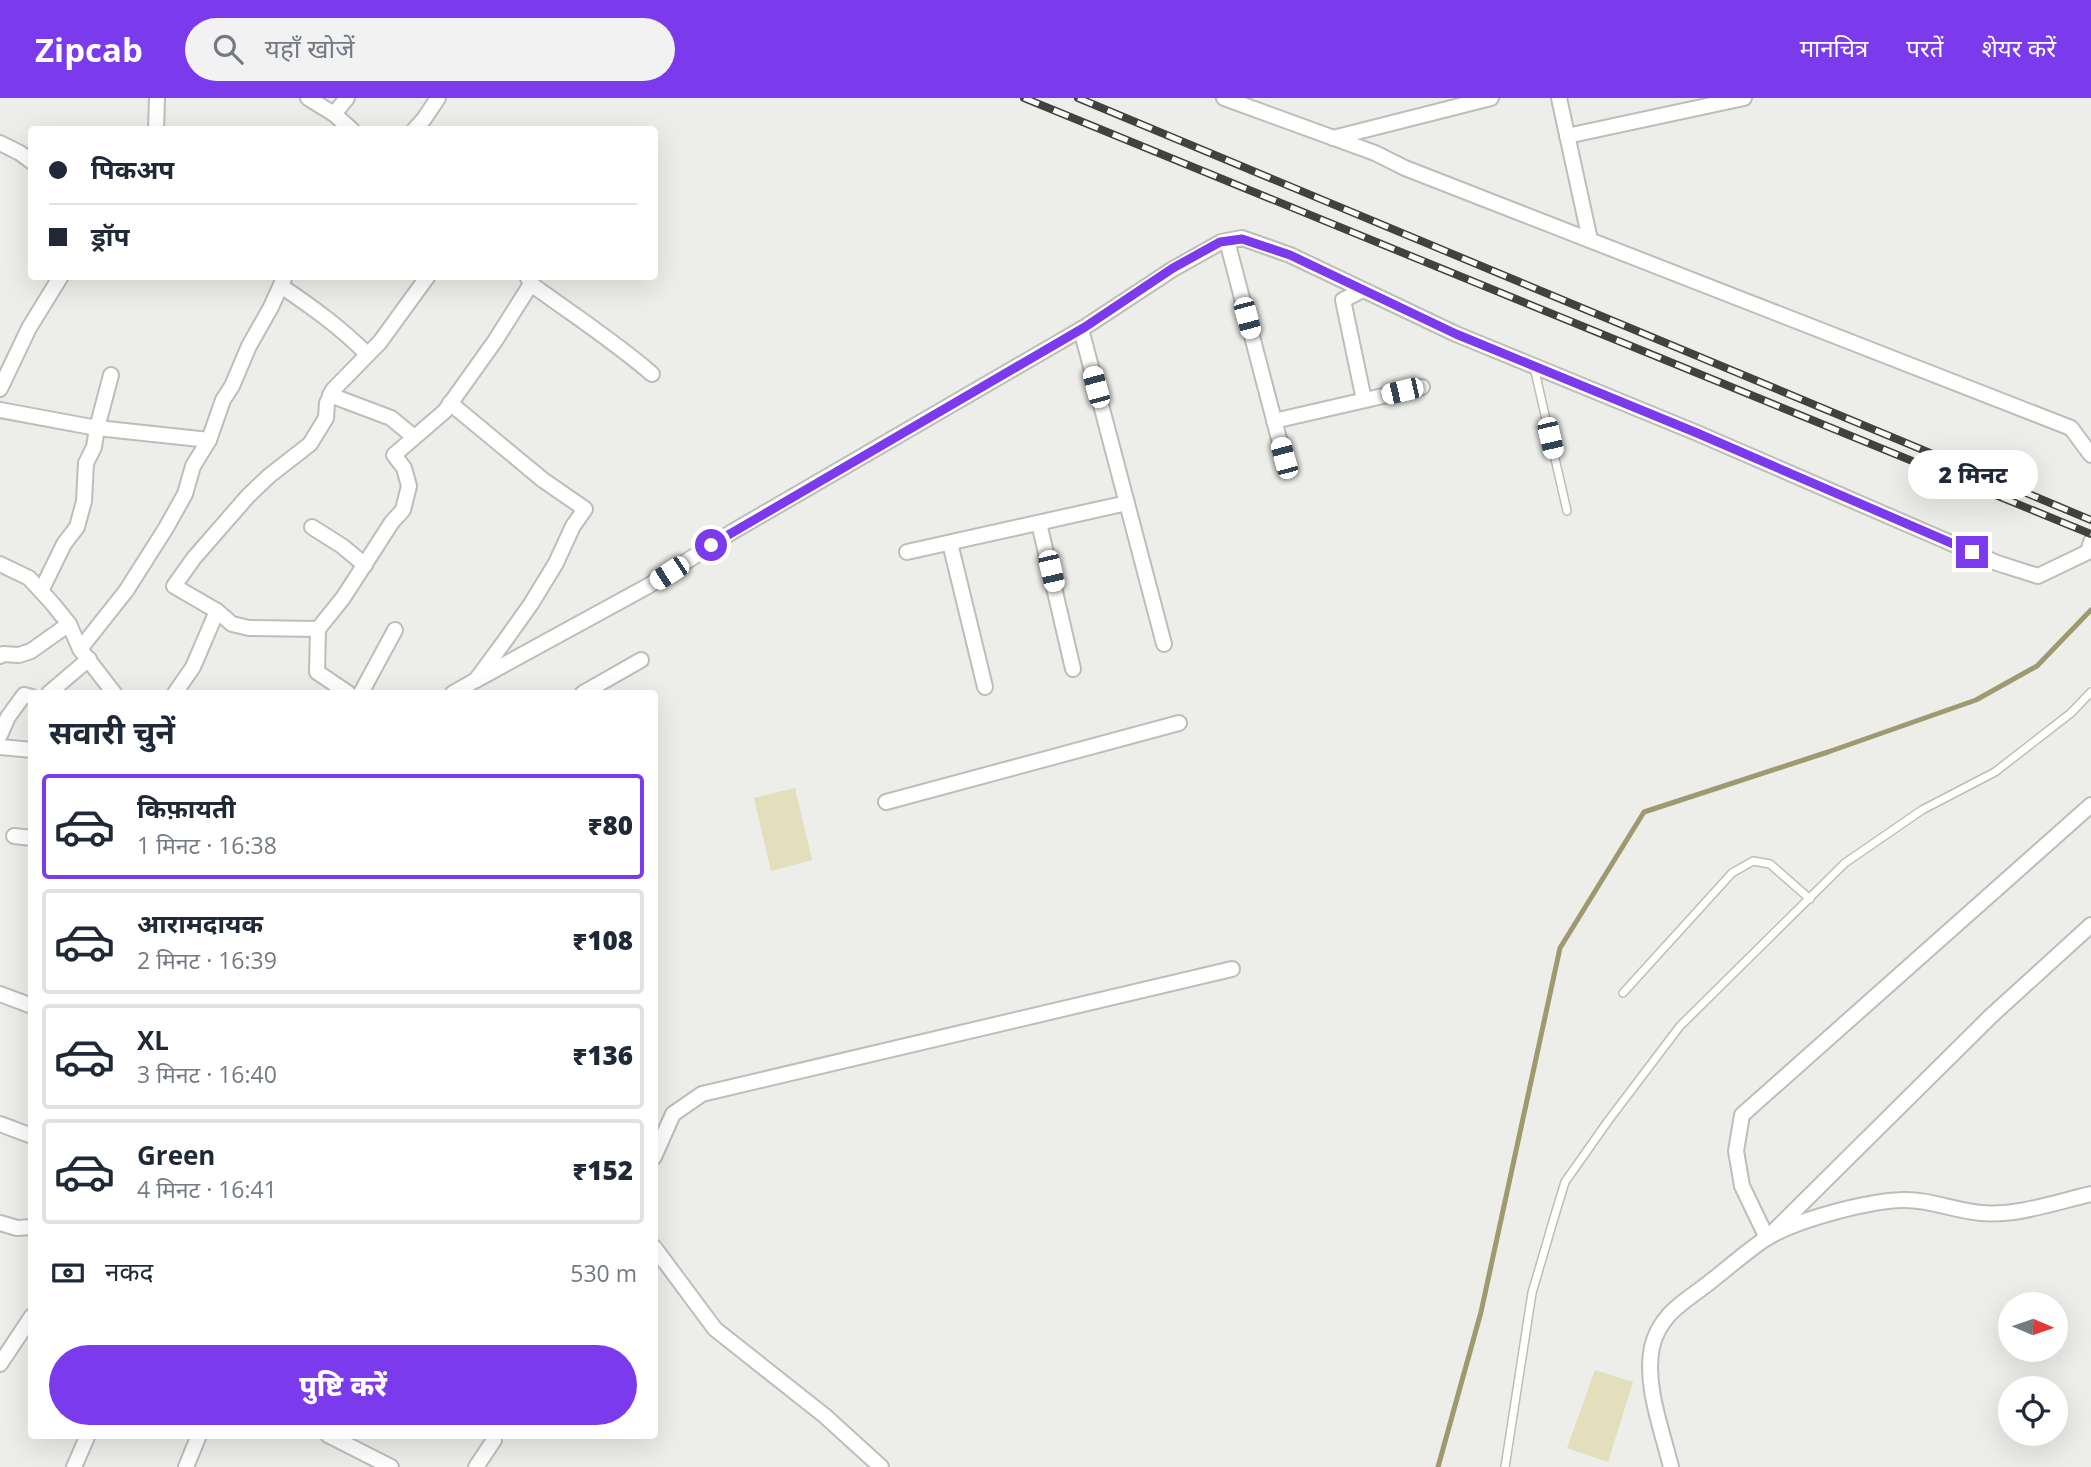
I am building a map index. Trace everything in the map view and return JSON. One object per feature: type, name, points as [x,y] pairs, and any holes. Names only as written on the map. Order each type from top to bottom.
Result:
[{"type":"street","points":[[156,126],[157,98]]},
{"type":"street","points":[[308,98],[348,126]]},
{"type":"street","points":[[334,114],[347,98]]},
{"type":"street","points":[[418,126],[438,98]]},
{"type":"street","points":[[1224,98],[1375,153],[1405,168],[2071,428],[2091,454]]},
{"type":"street","points":[[1333,138],[1491,98]]},
{"type":"street","points":[[1559,98],[1590,240]]},
{"type":"street","points":[[1567,136],[1744,98]]},
{"type":"street","points":[[0,143],[28,159]]},
{"type":"street","points":[[458,690],[648,586],[732,532],[1081,329],[1173,268],[1220,242],[1242,239],[1290,255],[1456,334],[1697,433],[2007,566],[2038,576],[2088,552],[2091,542]]},
{"type":"street","points":[[1227,241],[1284,458]]},
{"type":"street","points":[[0,389],[29,328],[59,280]]},
{"type":"street","points":[[52,690],[84,654],[152,552],[184,494],[193,466],[209,440],[223,400],[271,307],[280,280],[342,329],[367,354]]},
{"type":"street","points":[[318,629],[249,628],[232,624],[217,611],[174,586],[194,558],[248,496],[310,444],[326,418],[327,403],[333,390],[380,342],[425,280]]},
{"type":"street","points":[[344,690],[317,672],[318,629],[343,598],[402,510],[409,486],[404,468],[394,455],[445,411],[495,341],[529,280],[582,322],[620,346],[652,374]]},
{"type":"street","points":[[1363,290],[1343,300],[1364,400]]},
{"type":"street","points":[[1081,329],[1164,644]]},
{"type":"street","points":[[41,591],[64,544],[77,527],[84,501],[86,463],[93,447],[111,375]]},
{"type":"street","points":[[1275,421],[1422,387]]},
{"type":"street","points":[[330,395],[391,418],[414,437]]},
{"type":"street","points":[[450,402],[543,480],[585,509],[531,604],[476,680]]},
{"type":"street","points":[[0,411],[97,428],[209,440]]},
{"type":"street","points":[[907,552],[1127,503]]},
{"type":"street","points":[[1040,523],[1073,668]]},
{"type":"street","points":[[312,527],[365,565]]},
{"type":"street","points":[[950,543],[985,687]]},
{"type":"street","points":[[0,564],[29,578],[41,591],[69,624],[84,654],[112,690]]},
{"type":"street","points":[[177,690],[193,667],[217,611]]},
{"type":"street","points":[[0,656],[31,651],[69,624]]},
{"type":"street","points":[[363,690],[395,630]]},
{"type":"street","points":[[588,690],[641,660]]},
{"type":"street","points":[[0,735],[8,717],[24,695],[28,696]]},
{"type":"street","points":[[886,802],[1179,723]]},
{"type":"street","points":[[0,747],[28,750]]},
{"type":"street","points":[[1766,1238],[1742,1186],[1736,1151],[1742,1115],[2091,805]]},
{"type":"street","points":[[14,836],[28,838]]},
{"type":"street","points":[[1671,1467],[1650,1380],[1653,1344],[1670,1312],[1766,1238],[1992,1016],[2091,925]]},
{"type":"street","points":[[658,1148],[673,1114],[702,1094],[1231,969]]},
{"type":"street","points":[[0,994],[28,1004]]},
{"type":"street","points":[[0,1124],[28,1134]]},
{"type":"street","points":[[1766,1238],[1812,1220],[1889,1201],[1919,1201],[1963,1211],[2004,1213],[2091,1194]]},
{"type":"street","points":[[0,1223],[17,1228],[28,1227]]},
{"type":"street","points":[[658,1252],[715,1329],[825,1416],[881,1467]]},
{"type":"street","points":[[0,1364],[28,1322]]},
{"type":"street","points":[[74,1467],[86,1439]]},
{"type":"street","points":[[186,1467],[197,1439]]},
{"type":"street","points":[[336,1439],[391,1467]]},
{"type":"street","points":[[476,1467],[494,1439]]},
{"type":"lane","points":[[1533,366],[1567,511]]},
{"type":"lane","points":[[1505,1467],[1532,1293],[1565,1182],[1608,1121],[1680,1026],[1845,863],[1922,810],[1995,772],[2071,713],[2091,692]]},
{"type":"lane","points":[[1623,993],[1732,873],[1753,860],[1770,864],[1810,899]]},
{"type":"shaded area","points":[[795,788],[812,860],[771,871],[754,798]]},
{"type":"shaded area","points":[[1595,1370],[1633,1382],[1608,1462],[1567,1448]]},
{"type":"waterway","points":[[1438,1467],[1481,1312],[1560,948],[1644,812],[1976,700],[2037,666],[2091,610]]},
{"type":"railway","points":[[1024,98],[2091,534]]},
{"type":"railway","points":[[1078,98],[2091,520]]},
{"type":"route","points":[[711,545],[1085,327],[1173,268],[1220,242],[1242,239],[1290,255],[1456,334],[1697,433],[1972,552]]}]
